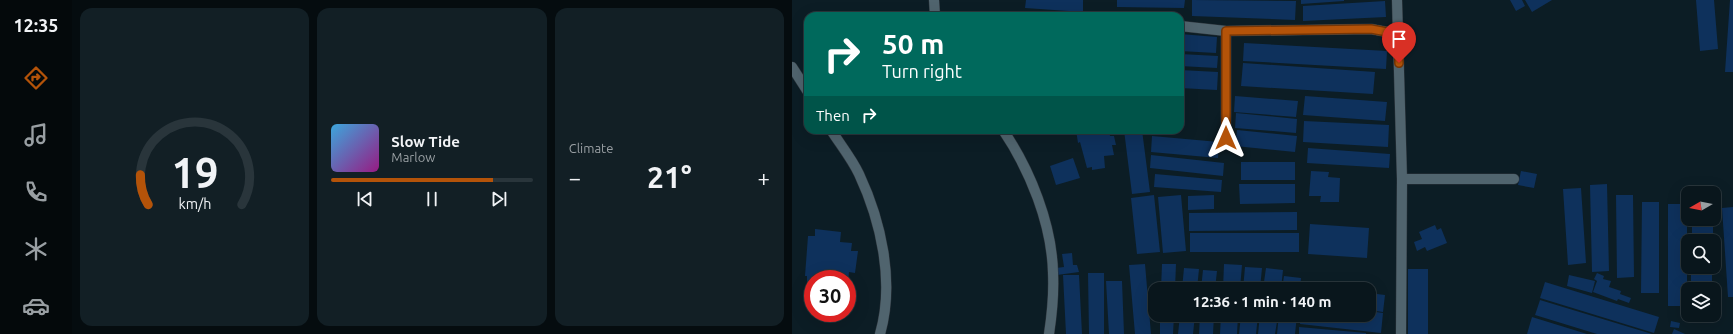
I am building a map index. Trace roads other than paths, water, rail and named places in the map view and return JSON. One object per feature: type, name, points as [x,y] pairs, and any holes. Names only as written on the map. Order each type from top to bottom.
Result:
[{"type":"street","points":[[934,0],[935,12]]},
{"type":"street","points":[[1397,0],[1402,179],[1401,334]]},
{"type":"street","points":[[1184,26],[1226,31],[1371,29],[1398,34]]},
{"type":"street","points":[[1226,31],[1226,138]]},
{"type":"street","points":[[792,67],[804,86]]},
{"type":"street","points":[[834,134],[858,173],[876,216],[884,260],[886,291],[880,334]]},
{"type":"street","points":[[1006,134],[1039,199],[1047,233],[1053,272],[1049,334]]},
{"type":"street","points":[[1402,179],[1514,179]]}]
